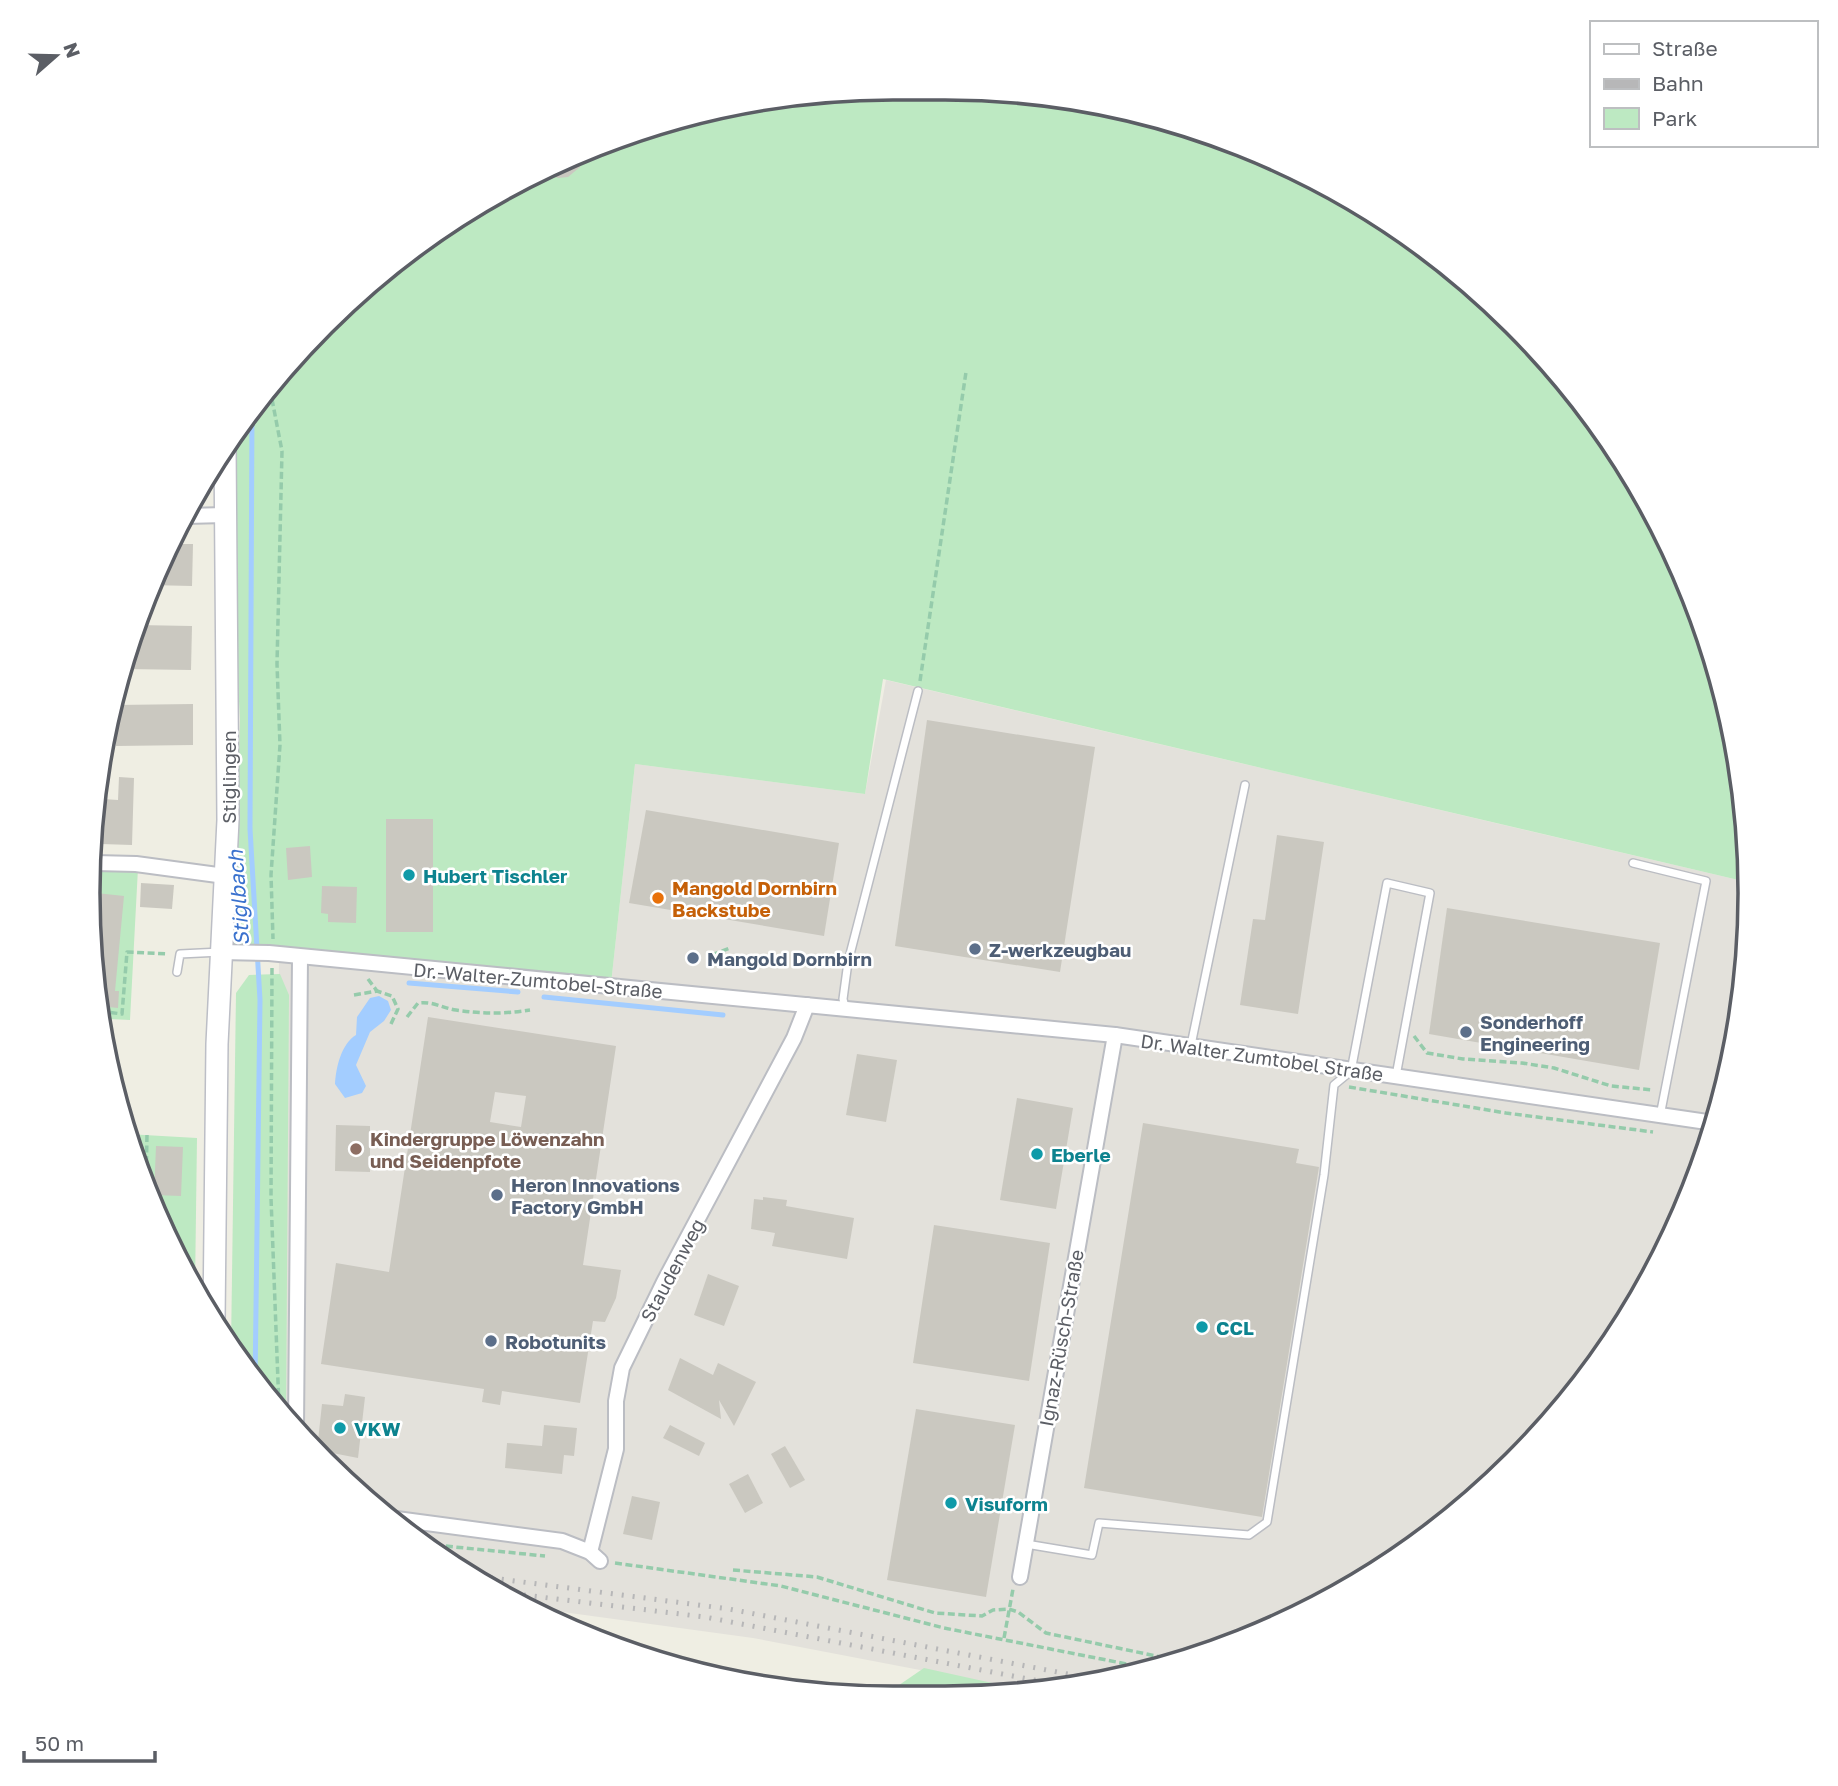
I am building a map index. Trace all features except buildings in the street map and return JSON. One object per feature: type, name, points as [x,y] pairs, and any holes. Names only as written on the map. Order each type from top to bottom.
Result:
[{"type":"main road","name":"Stiglingen","points":[[214,1304],[221,952],[229,820],[225,465]]},
{"type":"street","points":[[196,516],[225,515]]},
{"type":"street","points":[[101,863],[136,864],[225,876]]},
{"type":"street","points":[[221,952],[271,953]]},
{"type":"street","name":"Dr.-Walter-Zumtobel-Straße","points":[[271,953],[807,1005]]},
{"type":"street","points":[[296,1415],[300,957]]},
{"type":"street","name":"Dr. Walter Zumtobel Straße","points":[[807,1005],[1115,1035],[1704,1122]]},
{"type":"street","name":"Staudenweg","points":[[595,1557],[616,1449],[616,1401],[622,1368],[664,1282],[794,1038],[807,1005]]},
{"type":"street","name":"Ignaz-Rüsch-Straße","points":[[1020,1577],[1115,1035]]},
{"type":"street","points":[[408,1521],[562,1541],[595,1557]]},
{"type":"lane","points":[[845,1007],[843,999],[848,962],[918,691]]},
{"type":"lane","points":[[1191,1045],[1245,785]]},
{"type":"lane","points":[[1633,863],[1706,881],[1660,1117]]},
{"type":"lane","points":[[1026,1545],[1092,1555],[1099,1523],[1250,1535],[1267,1522],[1324,1175],[1334,1085],[1350,1071],[1387,883],[1430,893],[1408,1026],[1395,1076]]},
{"type":"lane","points":[[177,972],[180,954],[221,952]]},
{"type":"path","points":[[918,691],[966,372]]},
{"type":"path","points":[[272,400],[282,451],[277,664],[280,745],[271,875],[270,1039],[271,1198],[278,1393]]},
{"type":"path","points":[[712,955],[730,948]]},
{"type":"path","points":[[109,1012],[122,1013],[127,952],[180,954]]},
{"type":"path","points":[[364,971],[377,991]]},
{"type":"path","points":[[354,995],[377,991],[386,993],[397,1002],[398,1009],[390,1026]]},
{"type":"path","points":[[407,1017],[418,1003],[429,1001],[452,1009],[494,1015],[530,1010]]},
{"type":"path","points":[[1408,1026],[1427,1053],[1554,1068],[1611,1086],[1665,1092]]},
{"type":"path","points":[[1334,1085],[1506,1113],[1662,1133]]},
{"type":"path","points":[[146,1160],[147,1135]]},
{"type":"path","points":[[442,1546],[552,1557]]},
{"type":"path","points":[[595,1557],[781,1586],[952,1629],[1129,1664]]},
{"type":"path","points":[[733,1570],[817,1577],[935,1613],[982,1616],[993,1610],[1009,1609],[1018,1612],[1046,1633],[1159,1656]]},
{"type":"path","points":[[1004,1638],[1014,1582],[1020,1577]]},
{"type":"shaded area","points":[[886,680],[1738,880],[1737,945],[1731,997],[1711,1098],[1678,1197],[1632,1290],[1605,1334],[1574,1376],[1506,1454],[1428,1522],[1386,1553],[1296,1604],[1249,1626],[1200,1644],[1100,1671],[998,1685],[753,1638],[558,1611],[496,1580],[452,1553],[410,1522],[332,1454],[278,1393],[279,953],[611,984],[635,764],[865,794]]},
{"type":"green space","points":[[841,101],[997,101],[1100,115],[1200,142],[1249,160],[1342,206],[1386,233],[1428,264],[1506,332],[1541,370],[1605,452],[1632,496],[1678,589],[1696,638],[1723,738],[1737,841],[1738,880],[883,679],[865,794],[635,764],[611,984],[224,950],[237,830],[240,719],[229,521],[230,457],[264,410],[332,332],[410,264],[452,233],[496,206],[589,160],[638,142],[738,115]]},
{"type":"green space","points":[[138,868],[130,1020],[110,1019],[101,945],[100,869]]},
{"type":"green space","points":[[280,974],[289,995],[286,1403],[231,1331],[236,993],[249,975]]},
{"type":"green space","points":[[138,1135],[197,1138],[195,1269],[160,1197]]},
{"type":"green space","points":[[924,1668],[1000,1685],[945,1686],[898,1686]]},
{"type":"water","points":[[379,996],[388,1001],[391,1010],[384,1021],[370,1032],[356,1065],[366,1086],[362,1093],[345,1098],[335,1084],[340,1057],[356,1035],[357,1017],[370,998]]},
{"type":"waterway","name":"Stiglbach","points":[[252,426],[250,829],[260,1000],[255,1364]]},
{"type":"waterway","points":[[409,983],[518,992]]},
{"type":"waterway","points":[[544,997],[723,1015]]},
{"type":"railway","points":[[493,1578],[729,1609],[1074,1675]]},
{"type":"railway","points":[[525,1595],[705,1617],[1036,1680]]},
{"type":"place","name":"Hubert Tischler","points":[[409,875]]},
{"type":"place","name":"Mangold Dornbirn Backstube","points":[[658,898]]},
{"type":"place","name":"Z-werkzeugbau","points":[[975,949]]},
{"type":"place","name":"Mangold Dornbirn","points":[[693,958]]},
{"type":"place","name":"Sonderhoff Engineering","points":[[1466,1032]]},
{"type":"place","name":"Kindergruppe Löwenzahn und Seidenpfote","points":[[356,1149]]},
{"type":"place","name":"Eberle","points":[[1037,1154]]},
{"type":"place","name":"Heron Innovations Factory GmbH","points":[[497,1195]]},
{"type":"place","name":"CCL","points":[[1202,1327]]},
{"type":"place","name":"Robotunits","points":[[491,1341]]},
{"type":"place","name":"VKW","points":[[340,1428]]},
{"type":"place","name":"Visuform","points":[[951,1503]]}]
